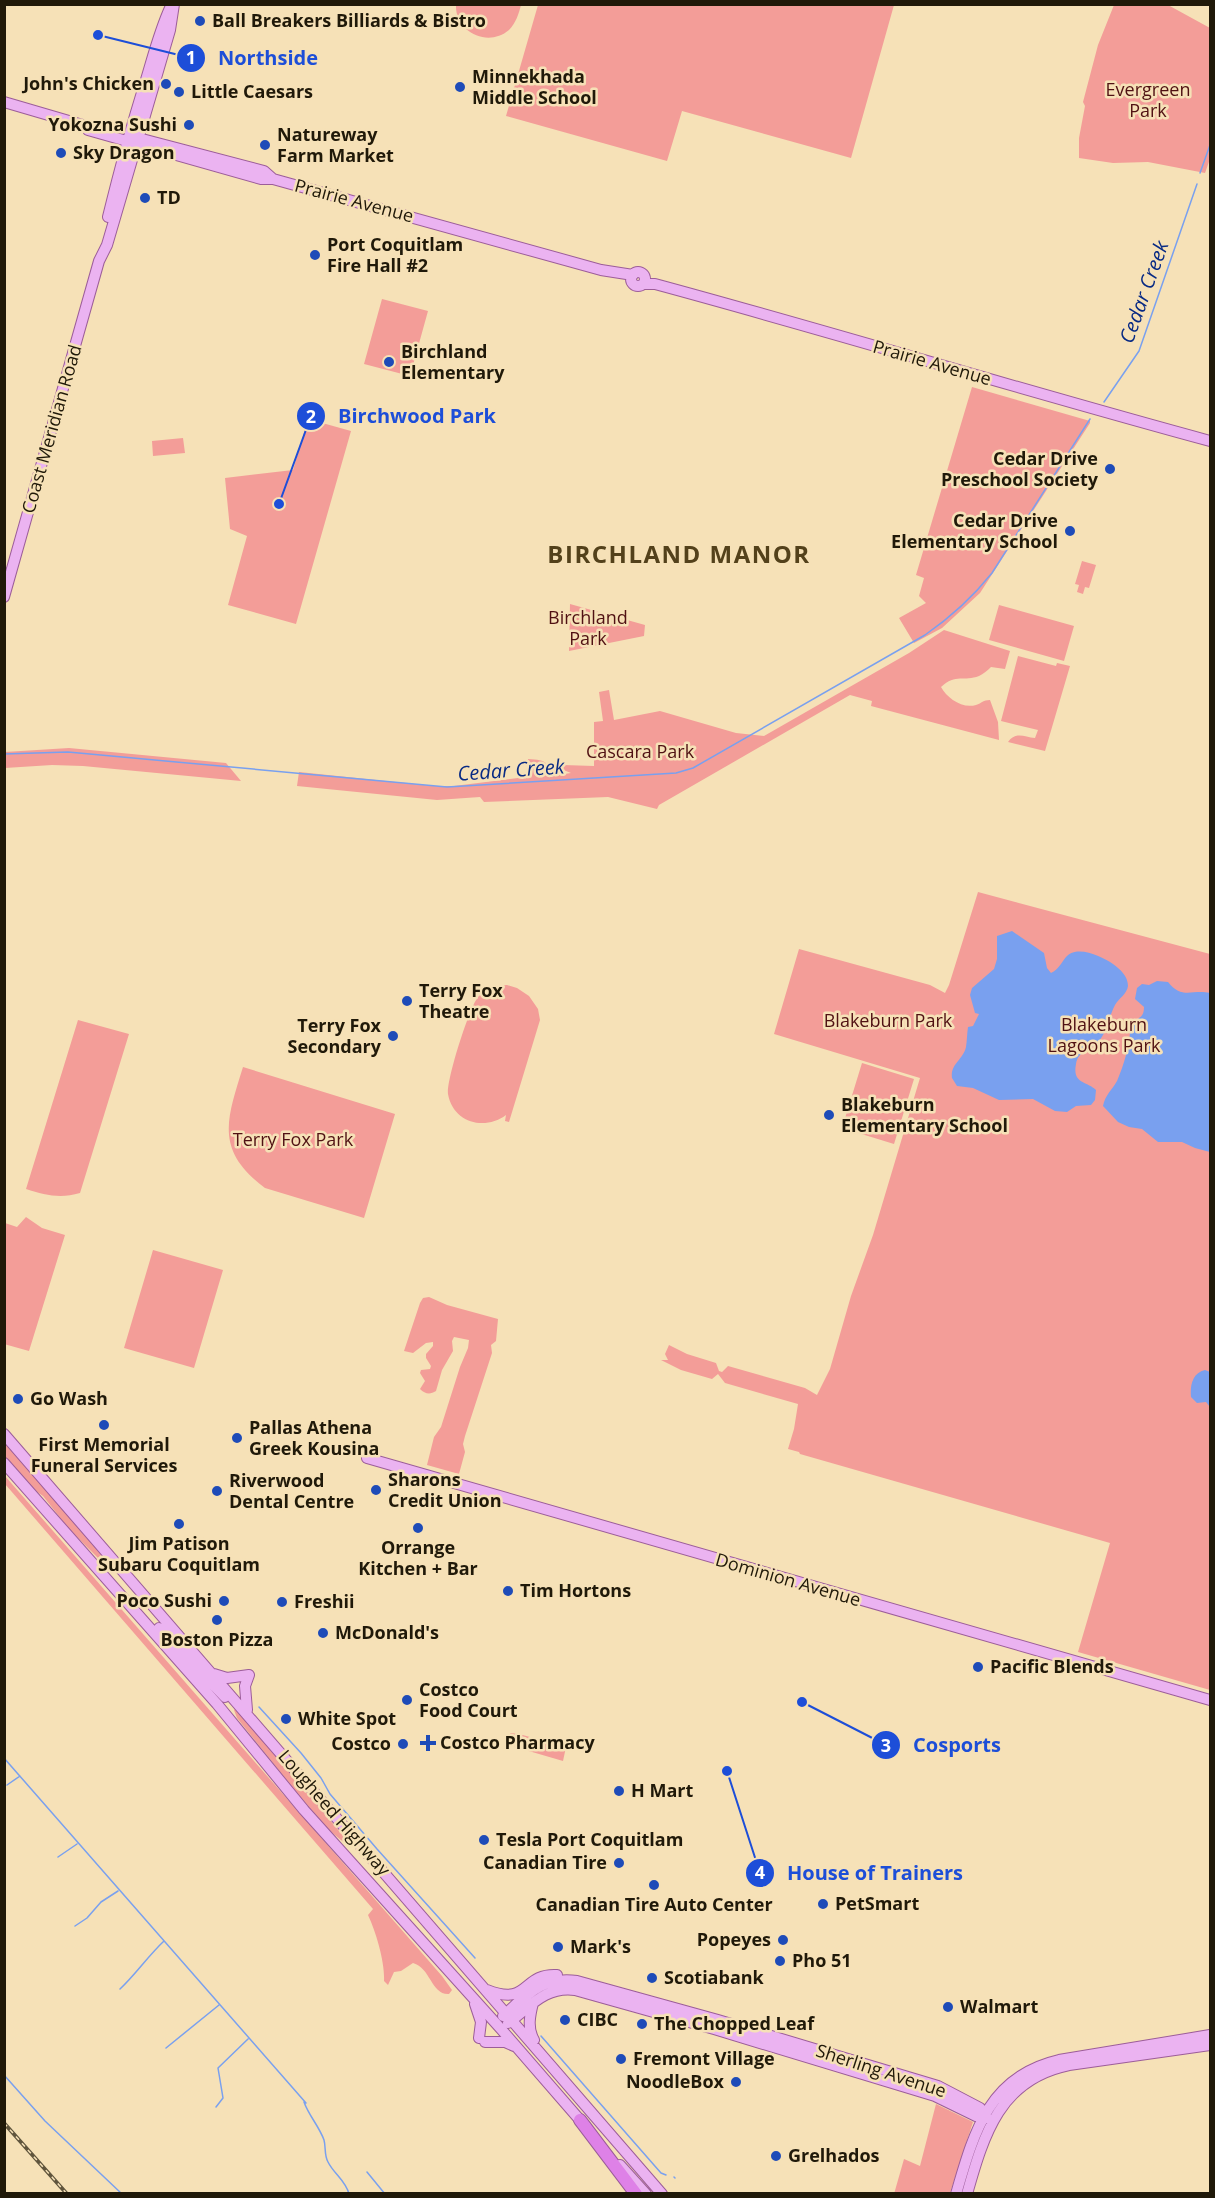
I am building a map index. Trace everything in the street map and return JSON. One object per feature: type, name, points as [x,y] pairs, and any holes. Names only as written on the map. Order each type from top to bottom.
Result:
[{"type":"highway","points":[[580,2120],[636,2193]]},
{"type":"main road","name":"Coast Meridian Road","points":[[4,597],[99,261],[102,241],[170,30],[173,4]]},
{"type":"main road","name":"Prairie Avenue","points":[[4,102],[86,126],[91,123],[155,151],[261,179],[273,179],[642,280],[1210,441]]},
{"type":"main road","name":"Coast Meridian Road","points":[[99,261],[107,246],[132,162],[133,140]]},
{"type":"main road","name":"Prairie Avenue","points":[[133,140],[264,171],[273,179]]},
{"type":"main road","points":[[132,162],[144,154],[155,151]]},
{"type":"main road","name":"Lougheed Highway","points":[[4,1434],[662,2193]]},
{"type":"main road","name":"Dominion Avenue","points":[[367,1458],[1210,1700]]},
{"type":"main road","name":"Lougheed Highway","points":[[4,1463],[217,1704],[304,1810],[646,2193]]},
{"type":"main road","points":[[100,1570],[126,1593],[225,1697]]},
{"type":"main road","points":[[214,1674],[227,1678],[249,1675],[245,1686],[248,1714]]},
{"type":"main road","points":[[487,1990],[508,1996],[516,1995],[534,1980],[553,1974],[564,1975],[577,1981]]},
{"type":"main road","name":"Sherling Avenue","points":[[498,2026],[536,1988],[555,1980],[577,1981],[718,2020],[938,2086],[980,2108],[988,2118]]},
{"type":"main road","name":"Sherling Avenue","points":[[510,2016],[547,1993],[556,1990],[575,1990],[704,2026],[935,2096],[975,2116],[988,2118]]},
{"type":"main road","points":[[471,1996],[480,2015],[482,2040],[505,2042],[515,2046]]},
{"type":"main road","points":[[533,2002],[530,2020],[531,2034],[540,2051]]},
{"type":"main road","points":[[956,2193],[972,2142],[1006,2087],[1018,2077],[1038,2066],[1059,2060],[1210,2035]]},
{"type":"main road","points":[[967,2193],[988,2118],[1033,2078],[1054,2069],[1210,2045]]},
{"type":"green space","points":[[456,4],[521,5],[509,30],[501,35],[483,37],[467,30],[461,23],[457,15]]},
{"type":"green space","points":[[538,4],[894,5],[851,158],[682,111],[667,161],[506,116]]},
{"type":"green space","name":"Evergreen Park","points":[[1114,5],[1168,5],[1210,28],[1210,159],[1205,173],[1148,162],[1113,163],[1079,158],[1079,138],[1085,106],[1083,102],[1098,45]]},
{"type":"green space","points":[[382,299],[428,311],[410,376],[364,364]]},
{"type":"green space","points":[[972,387],[1090,421],[1090,423],[980,593],[942,628],[914,643],[899,618],[926,603],[919,596],[924,578],[916,575]]},
{"type":"green space","points":[[308,419],[351,431],[296,624],[228,605],[247,536],[230,529],[225,478],[293,470]]},
{"type":"green space","points":[[183,438],[185,453],[153,456],[152,441]]},
{"type":"green space","points":[[1082,561],[1096,565],[1089,588],[1085,587],[1083,594],[1077,592],[1079,585],[1075,584]]},
{"type":"green space","name":"Birchland Park","points":[[570,604],[645,625],[644,636],[569,651]]},
{"type":"green space","points":[[999,605],[1074,626],[1064,661],[989,640]]},
{"type":"green space","name":"Cascara Park","points":[[944,630],[1010,651],[1005,669],[991,667],[974,678],[951,680],[941,687],[951,699],[960,704],[971,706],[990,700],[998,722],[999,740],[871,706],[872,701],[850,695],[659,805],[657,809],[608,797],[484,802],[480,797],[437,800],[297,786],[299,772],[454,786],[526,777],[528,759],[544,762],[551,776],[571,773],[561,769],[563,765],[594,766],[594,722],[603,721],[599,692],[609,690],[614,720],[660,711],[736,733],[764,736],[909,653]]},
{"type":"green space","points":[[1018,656],[1056,666],[1057,663],[1070,666],[1045,751],[1008,742],[1017,736],[1035,738],[1038,730],[1001,721]]},
{"type":"green space","points":[[69,748],[226,763],[241,781],[83,766],[5,768],[5,752]]},
{"type":"green space","points":[[978,892],[1210,954],[1210,1690],[1078,1652],[1110,1543],[800,1454],[788,1449],[798,1404],[725,1383],[718,1374],[712,1379],[681,1370],[661,1360],[668,1360],[665,1354],[669,1345],[687,1354],[716,1363],[719,1371],[722,1372],[728,1366],[805,1388],[817,1395],[830,1369],[920,1078],[774,1034],[799,949],[930,985],[945,993]]},
{"type":"green space","points":[[507,985],[529,996],[538,1009],[540,1020],[509,1122],[505,1121],[506,1115],[489,1123],[471,1121],[456,1112],[448,1094],[454,1060],[469,1015],[478,997],[491,988]]},
{"type":"green space","points":[[78,1020],[129,1034],[80,1193],[59,1196],[26,1189]]},
{"type":"green space","points":[[862,1063],[914,1079],[894,1144],[842,1128]]},
{"type":"green space","name":"Terry Fox Park","points":[[243,1067],[395,1114],[364,1218],[265,1188],[249,1174],[231,1147],[229,1133],[229,1118]]},
{"type":"green space","points":[[26,1217],[42,1228],[65,1235],[29,1351],[4,1344],[5,1223],[17,1227]]},
{"type":"green space","points":[[153,1250],[223,1270],[194,1368],[124,1348]]},
{"type":"green space","points":[[429,1297],[447,1305],[498,1319],[496,1341],[491,1345],[492,1353],[465,1436],[463,1444],[465,1452],[459,1474],[427,1465],[434,1437],[441,1427],[469,1340],[454,1337],[453,1351],[442,1370],[436,1391],[430,1393],[420,1389],[425,1381],[420,1373],[421,1370],[430,1369],[426,1354],[433,1346],[433,1342],[426,1343],[413,1353],[404,1351],[420,1303],[423,1298]]},
{"type":"green space","points":[[4,1440],[103,1553],[98,1558],[69,1529],[43,1496],[30,1487],[5,1458]]},
{"type":"green space","points":[[5,1476],[442,1976],[452,1990],[449,1994],[438,1990],[424,1970],[413,1963],[401,1971],[394,1972],[388,1985],[384,1981],[379,1947],[368,1915],[373,1909],[5,1484]]},
{"type":"green space","points":[[236,1708],[350,1844],[347,1845],[330,1831],[301,1798],[237,1718],[234,1710]]},
{"type":"green space","points":[[510,1733],[566,1747],[563,1761],[515,1747]]},
{"type":"green space","points":[[936,2104],[973,2122],[950,2193],[894,2194],[904,2159],[920,2166]]},
{"type":"water","points":[[1012,931],[1044,953],[1047,968],[1051,973],[1071,953],[1083,952],[1109,961],[1127,979],[1128,986],[1125,994],[1115,1005],[1101,1038],[1077,1060],[1075,1070],[1078,1079],[1096,1090],[1095,1100],[1091,1105],[1076,1106],[1067,1112],[1055,1111],[1033,1099],[999,1100],[973,1088],[957,1086],[952,1078],[953,1069],[966,1047],[968,1027],[973,1026],[979,1014],[975,1013],[970,995],[972,988],[994,969],[997,959],[997,936]]},
{"type":"water","points":[[1157,981],[1168,982],[1178,991],[1210,993],[1210,1152],[1182,1142],[1158,1142],[1142,1129],[1118,1122],[1103,1106],[1122,1068],[1128,1046],[1130,1025],[1144,1011],[1144,1007],[1135,999],[1137,988],[1142,984],[1149,985]]},
{"type":"water","points":[[1205,1370],[1210,1372],[1210,1407],[1206,1402],[1197,1403],[1191,1397],[1193,1380],[1197,1374]]},
{"type":"waterway","name":"Cedar Creek","points":[[1200,173],[1210,145]]},
{"type":"waterway","name":"Cedar Creek","points":[[1104,402],[1139,351],[1197,184]]},
{"type":"waterway","name":"Cedar Creek","points":[[4,754],[68,752],[447,787],[676,773],[693,768],[925,635],[952,614],[977,591],[992,573],[1090,419]]},
{"type":"waterway","points":[[259,1707],[301,1753],[321,1778],[330,1794],[377,1849],[475,1958]]},
{"type":"waterway","points":[[4,1758],[306,2103]]},
{"type":"waterway","points":[[7,1785],[20,1776]]},
{"type":"waterway","points":[[58,1857],[77,1844]]},
{"type":"waterway","points":[[75,1926],[87,1918],[101,1902],[118,1891]]},
{"type":"waterway","points":[[120,1989],[164,1941]]},
{"type":"waterway","points":[[166,2048],[219,2005]]},
{"type":"waterway","points":[[541,2036],[661,2173],[666,2175]]},
{"type":"waterway","points":[[216,2107],[223,2098],[218,2068],[248,2039]]},
{"type":"waterway","points":[[4,2075],[45,2121],[122,2194]]},
{"type":"waterway","points":[[304,2102],[324,2140],[328,2162],[349,2194]]},
{"type":"waterway","points":[[367,2172],[385,2194]]},
{"type":"railway","points":[[4,2123],[67,2194]]},
{"type":"place","name":"Ball Breakers Billiards & Bistro","points":[[200,21]]},
{"type":"place","name":"Northside","points":[[98,35]]},
{"type":"place","name":"John's Chicken","points":[[166,84]]},
{"type":"place","name":"Minnekhada Middle School","points":[[460,87]]},
{"type":"place","name":"Little Caesars","points":[[179,92]]},
{"type":"place","name":"Yokozna Sushi","points":[[189,125]]},
{"type":"place","name":"Natureway Farm Market","points":[[265,145]]},
{"type":"place","name":"Sky Dragon","points":[[61,153]]},
{"type":"place","name":"TD","points":[[145,198]]},
{"type":"place","name":"Port Coquitlam Fire Hall #2","points":[[315,255]]},
{"type":"place","name":"Birchland Elementary","points":[[389,362]]},
{"type":"place","name":"Cedar Drive Preschool Society","points":[[1110,469]]},
{"type":"place","name":"Birchwood Park","points":[[279,504]]},
{"type":"place","name":"Cedar Drive Elementary School","points":[[1070,531]]},
{"type":"place","name":"Terry Fox Theatre","points":[[407,1001]]},
{"type":"place","name":"Terry Fox Secondary","points":[[393,1036]]},
{"type":"place","name":"Blakeburn Elementary School","points":[[829,1115]]},
{"type":"place","name":"Go Wash","points":[[18,1399]]},
{"type":"place","name":"First Memorial Funeral Services","points":[[104,1425]]},
{"type":"place","name":"Pallas Athena Greek Kousina","points":[[237,1438]]},
{"type":"place","name":"Sharons Credit Union","points":[[376,1490]]},
{"type":"place","name":"Riverwood Dental Centre","points":[[217,1491]]},
{"type":"place","name":"Jim Patison Subaru Coquitlam","points":[[179,1524]]},
{"type":"place","name":"Orrange Kitchen + Bar","points":[[418,1528]]},
{"type":"place","name":"Tim Hortons","points":[[508,1591]]},
{"type":"place","name":"Poco Sushi","points":[[224,1601]]},
{"type":"place","name":"Freshii","points":[[282,1602]]},
{"type":"place","name":"Boston Pizza","points":[[217,1620]]},
{"type":"place","name":"McDonald's","points":[[323,1633]]},
{"type":"place","name":"Pacific Blends","points":[[978,1667]]},
{"type":"place","name":"Costco Food Court","points":[[407,1700]]},
{"type":"place","name":"Cosports","points":[[802,1702]]},
{"type":"place","name":"White Spot","points":[[286,1719]]},
{"type":"place","name":"Costco Pharmacy","points":[[428,1743]]},
{"type":"place","name":"Costco","points":[[403,1744]]},
{"type":"place","name":"House of Trainers","points":[[727,1771]]},
{"type":"place","name":"H Mart","points":[[619,1791]]},
{"type":"place","name":"Tesla Port Coquitlam","points":[[484,1840]]},
{"type":"place","name":"Canadian Tire","points":[[619,1863]]},
{"type":"place","name":"Canadian Tire Auto Center","points":[[654,1885]]},
{"type":"place","name":"PetSmart","points":[[823,1904]]},
{"type":"place","name":"Popeyes","points":[[783,1940]]},
{"type":"place","name":"Mark's","points":[[558,1947]]},
{"type":"place","name":"Pho 51","points":[[780,1961]]},
{"type":"place","name":"Scotiabank","points":[[652,1978]]},
{"type":"place","name":"Walmart","points":[[948,2007]]},
{"type":"place","name":"CIBC","points":[[565,2020]]},
{"type":"place","name":"The Chopped Leaf","points":[[642,2024]]},
{"type":"place","name":"Fremont Village","points":[[621,2059]]},
{"type":"place","name":"NoodleBox","points":[[736,2082]]},
{"type":"place","name":"Grelhados","points":[[776,2156]]},
{"type":"district","name":"BIRCHLAND MANOR","points":[[679,555]]},
{"type":"park label","name":"Blakeburn Park","points":[[888,1021]]},
{"type":"park label","name":"Blakeburn Lagoons Park","points":[[1104,1035]]}]
